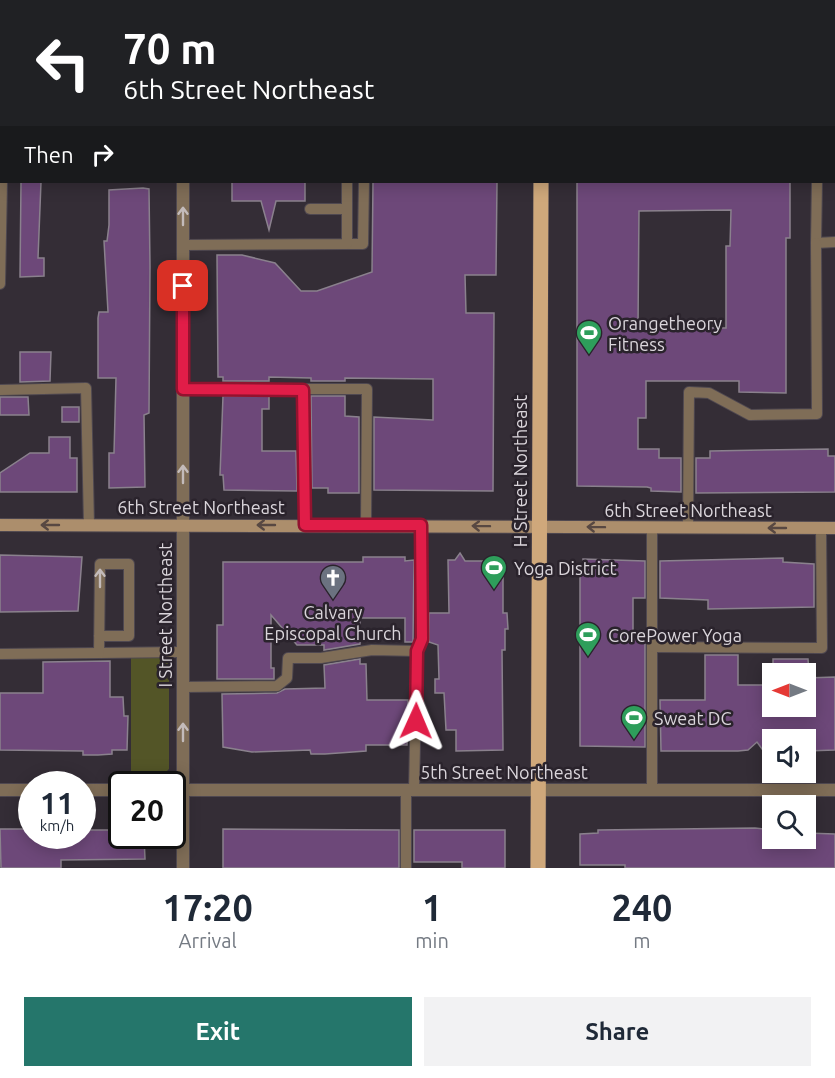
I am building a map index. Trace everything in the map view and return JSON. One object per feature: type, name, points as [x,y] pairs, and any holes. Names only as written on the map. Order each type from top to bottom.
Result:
[{"type":"main road","name":"H Street Northeast","points":[[538,868],[541,183]]},
{"type":"street","name":"I Street Northeast","points":[[179,771],[183,687],[183,183]]},
{"type":"street","name":"6th Street Northeast","points":[[0,525],[366,524],[835,528]]},
{"type":"street","points":[[0,790],[18,790]]},
{"type":"street","name":"5th Street Northeast","points":[[186,790],[835,790]]},
{"type":"street","name":"I Street Northeast","points":[[182,849],[183,868]]},
{"type":"lane","points":[[0,284],[2,183]]},
{"type":"lane","points":[[347,183],[347,244]]},
{"type":"lane","points":[[183,245],[363,244],[364,183]]},
{"type":"lane","points":[[688,528],[689,392],[709,393],[750,415],[817,414],[817,183]]},
{"type":"lane","points":[[310,209],[347,209]]},
{"type":"lane","points":[[816,243],[835,243]]},
{"type":"lane","points":[[0,390],[86,388],[89,525]]},
{"type":"lane","points":[[183,389],[367,390],[366,524]]},
{"type":"lane","points":[[303,390],[305,525]]},
{"type":"lane","points":[[406,868],[417,651],[422,639],[421,525]]},
{"type":"lane","points":[[652,528],[652,790]]},
{"type":"lane","points":[[653,647],[822,648],[821,529]]},
{"type":"lane","points":[[99,636],[129,636],[129,564],[100,564],[99,636],[99,653]]},
{"type":"lane","points":[[183,687],[277,686],[287,678],[288,658],[321,658],[372,650],[417,651]]},
{"type":"lane","points":[[0,654],[183,652]]},
{"type":"green space","points":[[169,656],[169,769],[167,771],[131,771],[131,657]]},
{"type":"building","points":[[21,183],[41,183],[38,258],[44,258],[44,276],[20,277]]},
{"type":"building","points":[[232,183],[305,183],[305,201],[276,201],[269,230],[261,201],[232,201]]},
{"type":"building","points":[[373,183],[497,183],[496,275],[465,275],[466,313],[494,313],[493,491],[374,490],[374,417],[433,420],[433,379],[345,378],[345,381],[311,381],[311,378],[269,377],[269,381],[223,381],[223,377],[218,377],[217,255],[242,255],[275,263],[301,291],[317,291],[372,272]]},
{"type":"building","points":[[577,183],[790,183],[790,238],[786,238],[786,393],[739,392],[739,381],[646,381],[646,418],[638,418],[638,449],[659,449],[659,458],[681,458],[681,492],[651,491],[651,488],[577,486]],"holes":[[[731,210],[730,246],[726,246],[726,328],[638,327],[639,211]]]},
{"type":"building","points":[[149,189],[150,266],[149,413],[144,415],[145,487],[109,488],[109,453],[114,453],[116,378],[98,378],[98,318],[99,312],[108,312],[104,241],[107,241],[109,225],[109,190]]},
{"type":"building","points":[[20,352],[51,352],[50,381],[20,382]]},
{"type":"building","points":[[223,396],[269,396],[269,409],[262,409],[262,451],[296,451],[297,491],[224,490],[223,475],[220,475]]},
{"type":"building","points":[[311,396],[345,396],[345,416],[359,417],[359,493],[328,493],[328,488],[312,488]]},
{"type":"building","points":[[0,397],[28,397],[29,415],[0,415]]},
{"type":"building","points":[[62,407],[79,407],[79,422],[62,422]]},
{"type":"building","points":[[49,437],[70,437],[70,458],[77,458],[77,492],[0,492],[0,473],[30,453],[49,453]]},
{"type":"building","points":[[828,449],[828,456],[835,456],[835,492],[696,493],[696,458],[710,458],[710,451]]},
{"type":"building","points":[[460,553],[465,561],[503,561],[503,613],[507,613],[508,629],[505,629],[505,650],[502,650],[503,750],[456,751],[456,730],[446,730],[444,693],[435,693],[435,679],[439,679],[438,645],[429,642],[429,613],[449,613],[448,560],[455,560]]},
{"type":"building","points":[[0,555],[82,557],[78,611],[0,612]]},
{"type":"building","points":[[363,557],[405,557],[405,561],[414,560],[413,642],[405,642],[405,618],[360,618],[360,644],[324,650],[324,645],[297,645],[271,615],[271,668],[274,668],[274,679],[217,679],[217,625],[223,625],[223,562],[363,562]]},
{"type":"building","points":[[783,558],[783,562],[814,564],[814,607],[708,609],[708,600],[660,598],[660,561]]},
{"type":"building","points":[[583,559],[645,561],[645,598],[633,598],[633,639],[645,639],[645,747],[580,746],[580,567]]},
{"type":"building","points":[[705,655],[738,655],[738,685],[762,685],[762,717],[816,717],[816,678],[835,677],[835,750],[816,751],[816,729],[762,729],[762,749],[757,742],[748,750],[738,751],[661,751],[660,700],[705,700]]},
{"type":"building","points":[[360,659],[360,664],[366,664],[367,700],[408,700],[407,745],[366,745],[366,751],[325,754],[311,754],[310,750],[252,752],[223,747],[222,694],[277,693],[285,689],[325,688],[324,665]]},
{"type":"building","points":[[773,659],[808,659],[808,663],[773,663]]},
{"type":"building","points":[[110,661],[110,697],[123,697],[124,716],[128,716],[127,750],[112,750],[112,754],[83,755],[83,751],[0,750],[0,693],[43,693],[43,662]]},
{"type":"building","points":[[755,828],[762,829],[762,849],[816,849],[816,833],[835,834],[835,868],[625,868],[625,865],[580,865],[580,834],[598,833],[598,830]]},
{"type":"building","points":[[0,829],[18,829],[18,849],[96,849],[96,830],[108,830],[108,849],[145,849],[145,859],[61,860],[61,868],[1,868]]},
{"type":"building","points":[[223,829],[399,830],[399,868],[223,868]]},
{"type":"building","points":[[414,830],[505,830],[505,868],[462,868],[462,862],[414,862]]},
{"type":"place","name":"Orangetheory Fitness","points":[[589,356]]},
{"type":"place","name":"Yoga District","points":[[494,591]]},
{"type":"place","name":"Calvary Episcopal Church","points":[[333,601]]},
{"type":"place","name":"CorePower Yoga","points":[[588,658]]},
{"type":"place","name":"Sweat DC","points":[[634,741]]},
{"type":"route","points":[[183,286],[183,389],[303,390],[305,525],[421,525],[422,639],[417,651],[416,721]]}]
